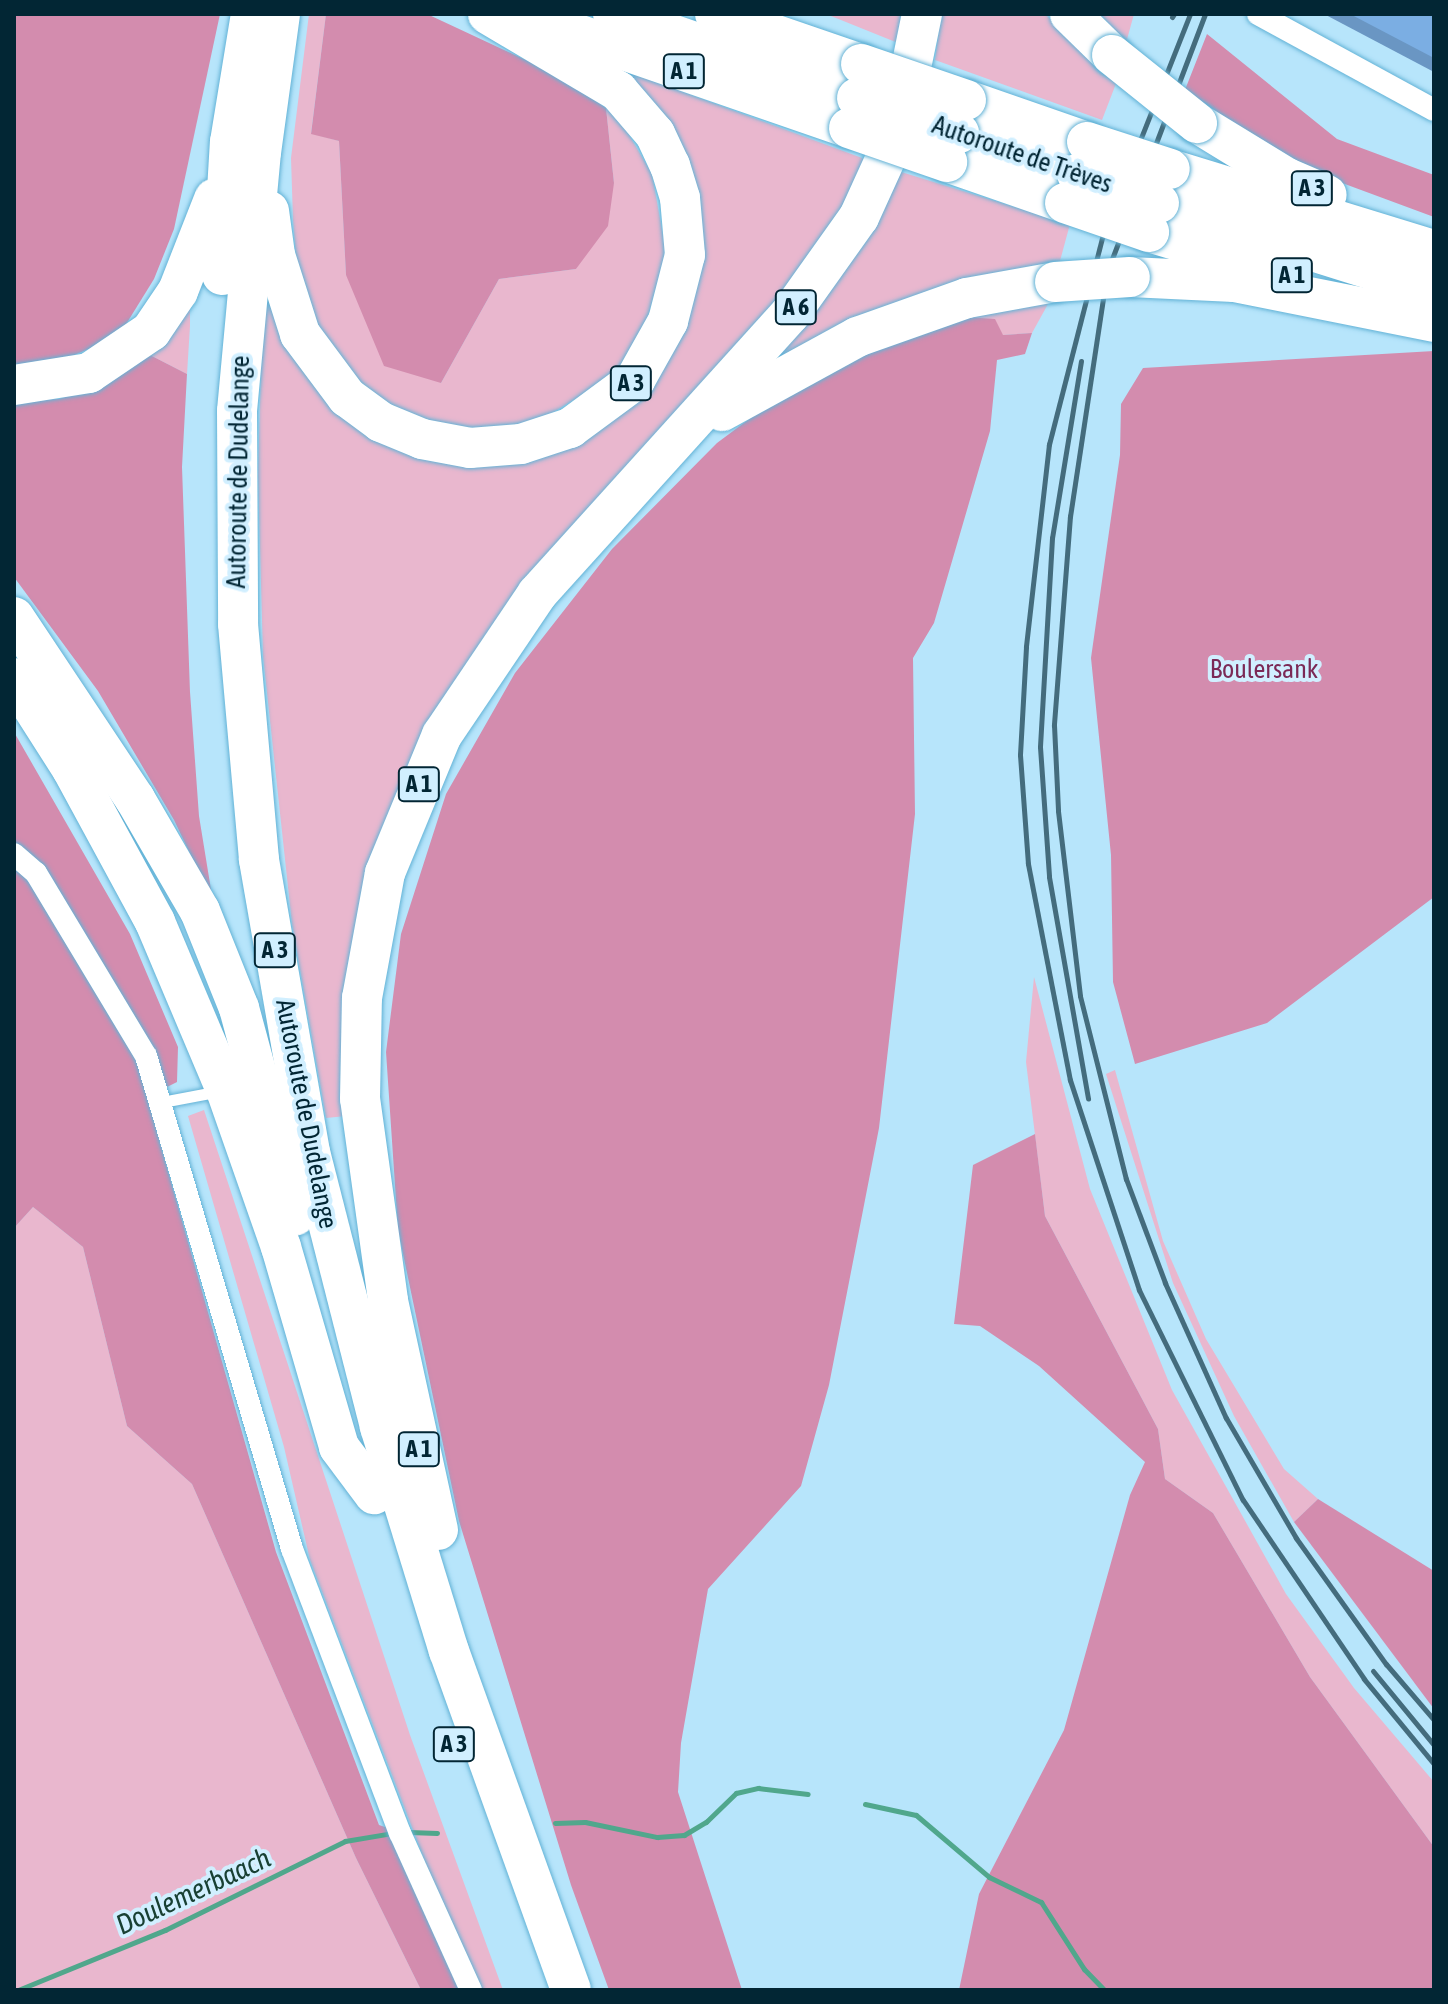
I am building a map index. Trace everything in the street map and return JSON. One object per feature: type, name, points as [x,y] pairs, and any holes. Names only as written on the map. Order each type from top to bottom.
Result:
[{"type":"highway","name":"Autoroute de Dudelange","points":[[251,14],[237,411],[238,624],[259,860],[310,1152],[340,1276],[425,1574],[475,1725],[571,1990]]},
{"type":"highway","name":"Autoroute de Dudelange","points":[[280,14],[246,147],[213,430],[226,774],[273,1074],[316,1280],[374,1494],[458,1757],[544,1990]]},
{"type":"highway","name":"A 3","points":[[246,147],[288,303],[300,334],[347,397],[381,422],[422,439],[470,448],[521,444],[570,428],[635,380],[654,350],[681,277],[680,198],[655,134],[618,91],[488,14]]},
{"type":"highway","name":"A 1","points":[[519,14],[856,97],[1159,201],[1434,320]]},
{"type":"highway","name":"Autoroute de Trèves","points":[[613,14],[1159,201],[1434,289]]},
{"type":"highway","name":"Autoroute de Trèves","points":[[715,14],[856,97]]},
{"type":"highway","points":[[780,14],[812,29],[856,97]]},
{"type":"highway","name":"A 6","points":[[691,423],[790,314],[859,217],[898,131],[922,14]]},
{"type":"highway","name":"A 3","points":[[1070,14],[1112,55],[1197,123],[1287,178],[1434,239]]},
{"type":"highway","points":[[14,385],[89,373],[151,331],[178,291],[246,147]]},
{"type":"highway","name":"Autoroute de Trèves","points":[[1159,201],[1434,250]]},
{"type":"highway","name":"A 1","points":[[475,1725],[477,1667],[408,1402],[367,1173],[358,1043],[369,944],[385,873],[442,735],[537,594],[691,423],[736,405],[857,337],[967,298],[1055,282],[1130,277],[1234,282],[1434,320]]},
{"type":"highway","name":"A 3","points":[[14,617],[135,799],[200,911],[239,1008],[316,1280]]},
{"type":"highway","name":"A 3","points":[[14,678],[72,769],[155,922],[226,1090],[281,1247],[339,1447],[374,1494]]},
{"type":"street","points":[[1258,14],[1434,110]]},
{"type":"street","points":[[14,854],[36,873],[146,1056],[292,1549],[400,1833],[471,1990]]},
{"type":"lane","points":[[162,1102],[226,1090]]},
{"type":"shaded area","points":[[309,14],[326,14],[311,133],[339,141],[346,275],[441,383],[499,279],[576,269],[614,183],[606,108],[625,128],[652,174],[666,252],[643,334],[613,376],[542,419],[511,427],[470,428],[430,424],[391,407],[359,384],[325,347],[298,284],[293,220],[291,158]]},
{"type":"shaded area","points":[[826,14],[906,14],[903,45]]},
{"type":"shaded area","points":[[941,14],[1045,14],[1117,81],[1102,120],[935,60]]},
{"type":"shaded area","points":[[1100,14],[1134,14],[1126,43]]},
{"type":"shaded area","points":[[607,64],[873,162],[843,220],[404,787],[346,1116],[326,1118],[292,924],[263,656],[258,475],[263,297],[272,302],[380,435],[574,441],[698,254]]},
{"type":"shaded area","points":[[898,171],[1070,224],[1057,272],[768,363]]},
{"type":"shaded area","points":[[1053,295],[1032,333],[1003,335],[950,316]]},
{"type":"shaded area","points":[[190,298],[190,326],[187,374],[146,353]]},
{"type":"shaded area","points":[[1034,977],[1090,1189],[1172,1390],[1286,1594],[1354,1688],[1434,1782],[1434,1847],[1310,1677],[1213,1513],[1165,1479],[1158,1429],[1045,1216],[1026,1062]]},
{"type":"shaded area","points":[[1115,1070],[1163,1241],[1206,1339],[1284,1469],[1318,1499],[1294,1522],[1234,1416],[1173,1283],[1106,1074]]},
{"type":"shaded area","points":[[204,1110],[410,1735],[503,1990],[474,1990],[310,1560],[284,1447],[188,1116]]},
{"type":"shaded area","points":[[33,1207],[83,1247],[127,1426],[192,1484],[356,1858],[421,1990],[14,1990],[14,1228]]},
{"type":"green space","points":[[14,14],[220,14],[174,229],[154,279],[125,326],[98,345],[72,356],[14,365]]},
{"type":"green space","points":[[326,14],[427,14],[558,75],[606,108],[614,183],[608,226],[576,269],[499,279],[441,383],[384,366],[346,275],[339,141],[311,134]]},
{"type":"green space","points":[[1207,34],[1337,139],[1434,175],[1434,217],[1280,160],[1181,100]]},
{"type":"green space","points":[[950,316],[995,319],[1003,335],[1032,333],[1025,354],[997,360],[990,431],[934,623],[913,658],[915,814],[879,1128],[829,1385],[801,1486],[708,1589],[681,1743],[678,1792],[742,1990],[609,1990],[571,1885],[459,1521],[398,1230],[386,1052],[401,934],[446,794],[515,673],[612,549],[717,443],[799,382]]},
{"type":"green space","name":"Boulersank","points":[[1434,351],[1434,897],[1267,1023],[1135,1064],[1113,982],[1111,855],[1091,658],[1120,455],[1121,404],[1143,368]]},
{"type":"green space","points":[[146,353],[187,374],[182,467],[190,692],[199,816],[213,902],[174,820],[98,691],[14,577],[14,401],[59,399],[111,381]]},
{"type":"green space","points":[[14,732],[130,934],[178,1047],[177,1082],[147,1097],[276,1552],[379,1825],[391,1829],[463,1990],[421,1990],[356,1858],[192,1484],[127,1426],[83,1247],[33,1207],[14,1228]]},
{"type":"green space","points":[[1035,1134],[1045,1216],[1158,1429],[1165,1479],[1213,1513],[1310,1677],[1434,1847],[1434,1990],[959,1990],[979,1894],[1064,1730],[1130,1495],[1145,1462],[1039,1366],[980,1326],[954,1324],[973,1165]]},
{"type":"green space","points":[[1318,1499],[1434,1571],[1434,1709],[1294,1522]]},
{"type":"building","points":[[1350,14],[1434,14],[1434,58]]},
{"type":"waterway","name":"Doulemerbaach","points":[[555,1823],[585,1822],[657,1837],[684,1835],[706,1822],[736,1793],[758,1788],[808,1794]]},
{"type":"waterway","name":"Doulemerbaach","points":[[865,1804],[916,1815],[989,1877],[1041,1902],[1084,1969],[1104,1990]]},
{"type":"waterway","name":"Doulemerbaach","points":[[409,1832],[437,1833]]},
{"type":"waterway","name":"Doulemerbaach","points":[[18,1990],[165,1930],[345,1841],[387,1834]]},
{"type":"railway","points":[[1190,14],[1103,234],[1049,444],[1026,647],[1020,755],[1028,864],[1070,1080],[1139,1290],[1243,1500],[1364,1679],[1434,1764]]},
{"type":"railway","points":[[1205,14],[1107,272],[1070,516],[1054,725],[1058,811],[1080,996],[1126,1179],[1165,1283],[1226,1418],[1296,1538],[1386,1664],[1434,1720]]},
{"type":"railway","points":[[1081,361],[1052,538],[1040,747],[1049,877],[1088,1099]]},
{"type":"railway","points":[[1373,1671],[1434,1745]]}]
